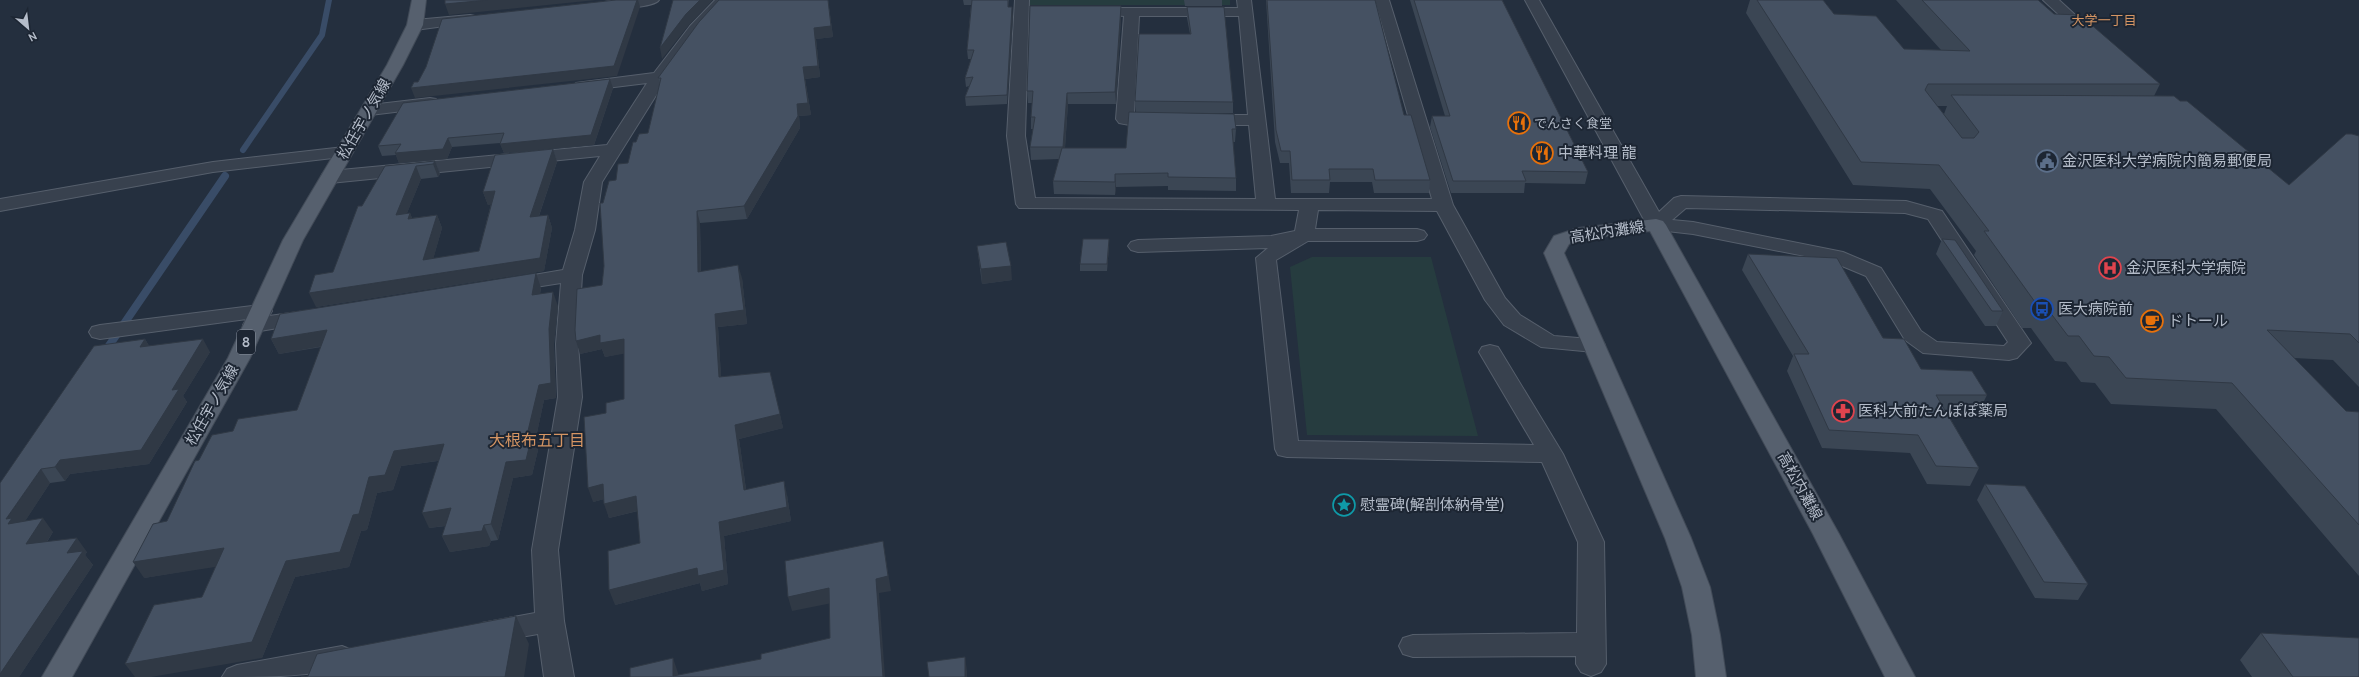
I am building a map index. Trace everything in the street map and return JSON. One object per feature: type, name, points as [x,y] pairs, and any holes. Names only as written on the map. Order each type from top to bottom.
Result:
[{"type":"main road","name":"松任宇ノ気線","points":[[57,677],[239,358],[293,240],[370,110],[415,25],[419,0]]},
{"type":"main road","name":"高松内灘線","points":[[1711,677],[1706,635],[1696,587],[1678,538],[1554,254],[1561,240],[1578,234],[1656,225],[1826,534],[1900,677]]},
{"type":"street","points":[[595,6],[652,0]]},
{"type":"street","points":[[560,677],[550,621],[545,550],[570,397],[567,344],[572,275],[585,230],[593,182],[658,77],[695,29],[723,0]]},
{"type":"street","points":[[1382,0],[1443,205],[1496,300],[1512,320],[1549,342],[1594,345]]},
{"type":"street","points":[[1532,0],[1656,225]]},
{"type":"street","points":[[2050,0],[2098,43]]},
{"type":"street","points":[[1101,12],[1132,12],[1245,6],[1266,205]]},
{"type":"street","points":[[1027,8],[1016,136],[1026,204],[1443,205]]},
{"type":"street","points":[[1132,12],[1125,119],[1258,120]]},
{"type":"street","points":[[415,25],[486,18]]},
{"type":"street","points":[[565,88],[658,77]]},
{"type":"street","points":[[370,110],[448,101]]},
{"type":"street","points":[[330,177],[612,150]]},
{"type":"street","points":[[0,205],[213,167],[344,152]]},
{"type":"street","points":[[1681,202],[1906,207],[1934,216],[2020,343],[2008,353],[1931,348],[1913,335],[1874,272],[1836,256],[1693,228],[1656,225],[1681,202]]},
{"type":"street","points":[[1309,205],[1304,235],[1266,258],[1287,449],[1551,454]]},
{"type":"street","points":[[1138,246],[1271,242],[1304,235],[1417,235]]},
{"type":"street","points":[[487,288],[572,275]]},
{"type":"street","points":[[104,331],[324,314]]},
{"type":"street","points":[[1413,646],[1591,654],[1591,542],[1551,454],[1490,352]]},
{"type":"street","points":[[464,636],[550,621]]},
{"type":"street","points":[[237,677],[370,653]]},
{"type":"green space","points":[[1029,0],[1230,0],[1230,5],[1028,5]]},
{"type":"green space","points":[[1312,257],[1431,257],[1478,436],[1307,435],[1290,267]]},
{"type":"building","points":[[445,0],[488,0],[445,4]]},
{"type":"building","points":[[616,0],[637,0],[614,66],[411,88],[414,82],[418,82],[426,67],[442,19]]},
{"type":"building","points":[[673,0],[700,0],[686,14],[660,48]]},
{"type":"building","points":[[719,0],[828,0],[831,26],[814,28],[818,66],[803,67],[808,103],[797,104],[798,116],[744,206],[697,211],[698,272],[738,265],[744,310],[715,314],[719,377],[770,372],[780,414],[735,425],[744,490],[784,481],[787,507],[719,522],[724,570],[698,576],[697,568],[609,590],[608,551],[640,543],[636,496],[604,504],[603,484],[588,488],[584,417],[606,413],[606,403],[624,399],[624,339],[600,343],[600,335],[576,341],[575,330],[577,289],[602,285],[604,266],[600,203],[603,203],[609,181],[616,180],[618,164],[628,163],[633,142],[636,142],[639,134],[648,133],[661,78],[658,78],[699,22]]},
{"type":"building","points":[[972,0],[1008,0],[1008,7],[1012,7],[1007,95],[965,97],[973,77],[965,78],[974,50],[967,50]]},
{"type":"building","points":[[1267,0],[1375,0],[1404,115],[1411,115],[1430,180],[1375,180],[1373,169],[1329,169],[1330,180],[1292,180],[1290,151],[1281,151],[1276,130]]},
{"type":"building","points":[[1414,0],[1502,0],[1588,172],[1522,171],[1526,181],[1453,181],[1432,116],[1450,116]]},
{"type":"building","points":[[1757,0],[1823,0],[1834,14],[1876,16],[1904,49],[1970,51],[1922,0],[2038,0],[2054,14],[2080,15],[2160,84],[1928,84],[1925,90],[1962,138],[1974,138],[1979,132],[1951,95],[2174,96],[2180,101],[2187,101],[2289,185],[2346,134],[2359,136],[2359,343],[2350,334],[2267,330],[2346,411],[2359,412],[2359,525],[2232,383],[2126,378],[2109,357],[2094,356],[2079,336],[2068,336],[2043,303],[2035,302],[1984,231],[1989,231],[1939,165],[1861,162]]},
{"type":"building","points":[[1030,6],[1121,6],[1115,92],[1067,93],[1063,147],[1030,147],[1035,117],[1031,117],[1033,91],[1027,91]]},
{"type":"building","points":[[1187,7],[1224,7],[1233,102],[1135,101],[1139,34],[1191,34]]},
{"type":"building","points":[[610,79],[591,135],[500,144],[504,133],[448,138],[443,149],[395,153],[401,144],[378,146],[403,103]]},
{"type":"building","points":[[1129,112],[1234,114],[1236,129],[1232,129],[1236,178],[1168,177],[1168,173],[1115,174],[1115,182],[1053,181],[1062,148],[1126,148]]},
{"type":"building","points":[[553,149],[530,217],[548,215],[540,258],[309,293],[315,275],[333,272],[358,206],[362,206],[385,166],[435,161],[433,164],[416,166],[396,215],[410,213],[408,219],[437,215],[423,260],[479,251],[495,191],[483,192],[495,155]]},
{"type":"building","points":[[1083,239],[1109,239],[1107,264],[1080,264]]},
{"type":"building","points":[[1942,239],[1955,240],[2003,311],[1992,311]]},
{"type":"building","points":[[1006,242],[1011,266],[981,269],[977,246]]},
{"type":"building","points":[[1748,254],[1837,258],[1883,338],[1904,339],[1921,369],[1972,371],[1987,395],[1936,395],[1979,468],[1936,466],[1918,435],[1829,430],[1794,354],[1809,354]]},
{"type":"building","points":[[536,273],[532,295],[553,292],[549,329],[551,383],[539,385],[527,435],[532,435],[526,460],[506,462],[491,524],[484,525],[482,531],[442,536],[451,508],[422,513],[444,444],[394,451],[385,475],[369,477],[359,514],[353,515],[340,552],[286,561],[252,642],[125,664],[154,605],[202,597],[224,548],[133,562],[153,524],[167,521],[195,461],[199,460],[212,435],[233,431],[238,419],[297,410],[327,330],[271,339],[280,314]]},
{"type":"building","points":[[145,339],[140,347],[203,339],[172,390],[179,389],[141,450],[60,460],[55,467],[41,469],[6,519],[12,518],[8,524],[43,518],[26,544],[77,538],[67,553],[83,551],[0,674],[0,483],[94,346]]},
{"type":"building","points":[[1985,484],[2025,486],[2088,584],[2044,582]]},
{"type":"building","points":[[883,541],[888,576],[876,579],[883,677],[630,677],[630,668],[673,658],[673,676],[761,659],[761,654],[830,638],[829,588],[788,597],[785,561]]},
{"type":"building","points":[[516,616],[505,677],[301,677],[308,676],[317,654]]},
{"type":"building","points":[[2261,633],[2359,638],[2359,677],[2293,677]]},
{"type":"building","points":[[965,657],[965,677],[929,677],[927,662]]},
{"type":"waterway","points":[[243,150],[322,35],[329,0]]},
{"type":"waterway","points":[[104,353],[225,176]]},
{"type":"place","name":"でんさく食堂","points":[[1519,123]]},
{"type":"place","name":"中華料理 龍","points":[[1542,153]]},
{"type":"place","name":"金沢医科大学病院内簡易郵便局","points":[[2047,161]]},
{"type":"place","name":"金沢医科大学病院","points":[[2110,268]]},
{"type":"place","name":"医大病院前","points":[[2042,309]]},
{"type":"place","name":"ドトール","points":[[2152,321]]},
{"type":"place","name":"医科大前たんぽぽ薬局","points":[[1843,411]]},
{"type":"place","name":"慰霊碑(解剖体納骨堂)","points":[[1344,505]]},
{"type":"district","name":"大学一丁目","points":[[2104,20]]},
{"type":"district","name":"大根布五丁目","points":[[537,440]]}]
